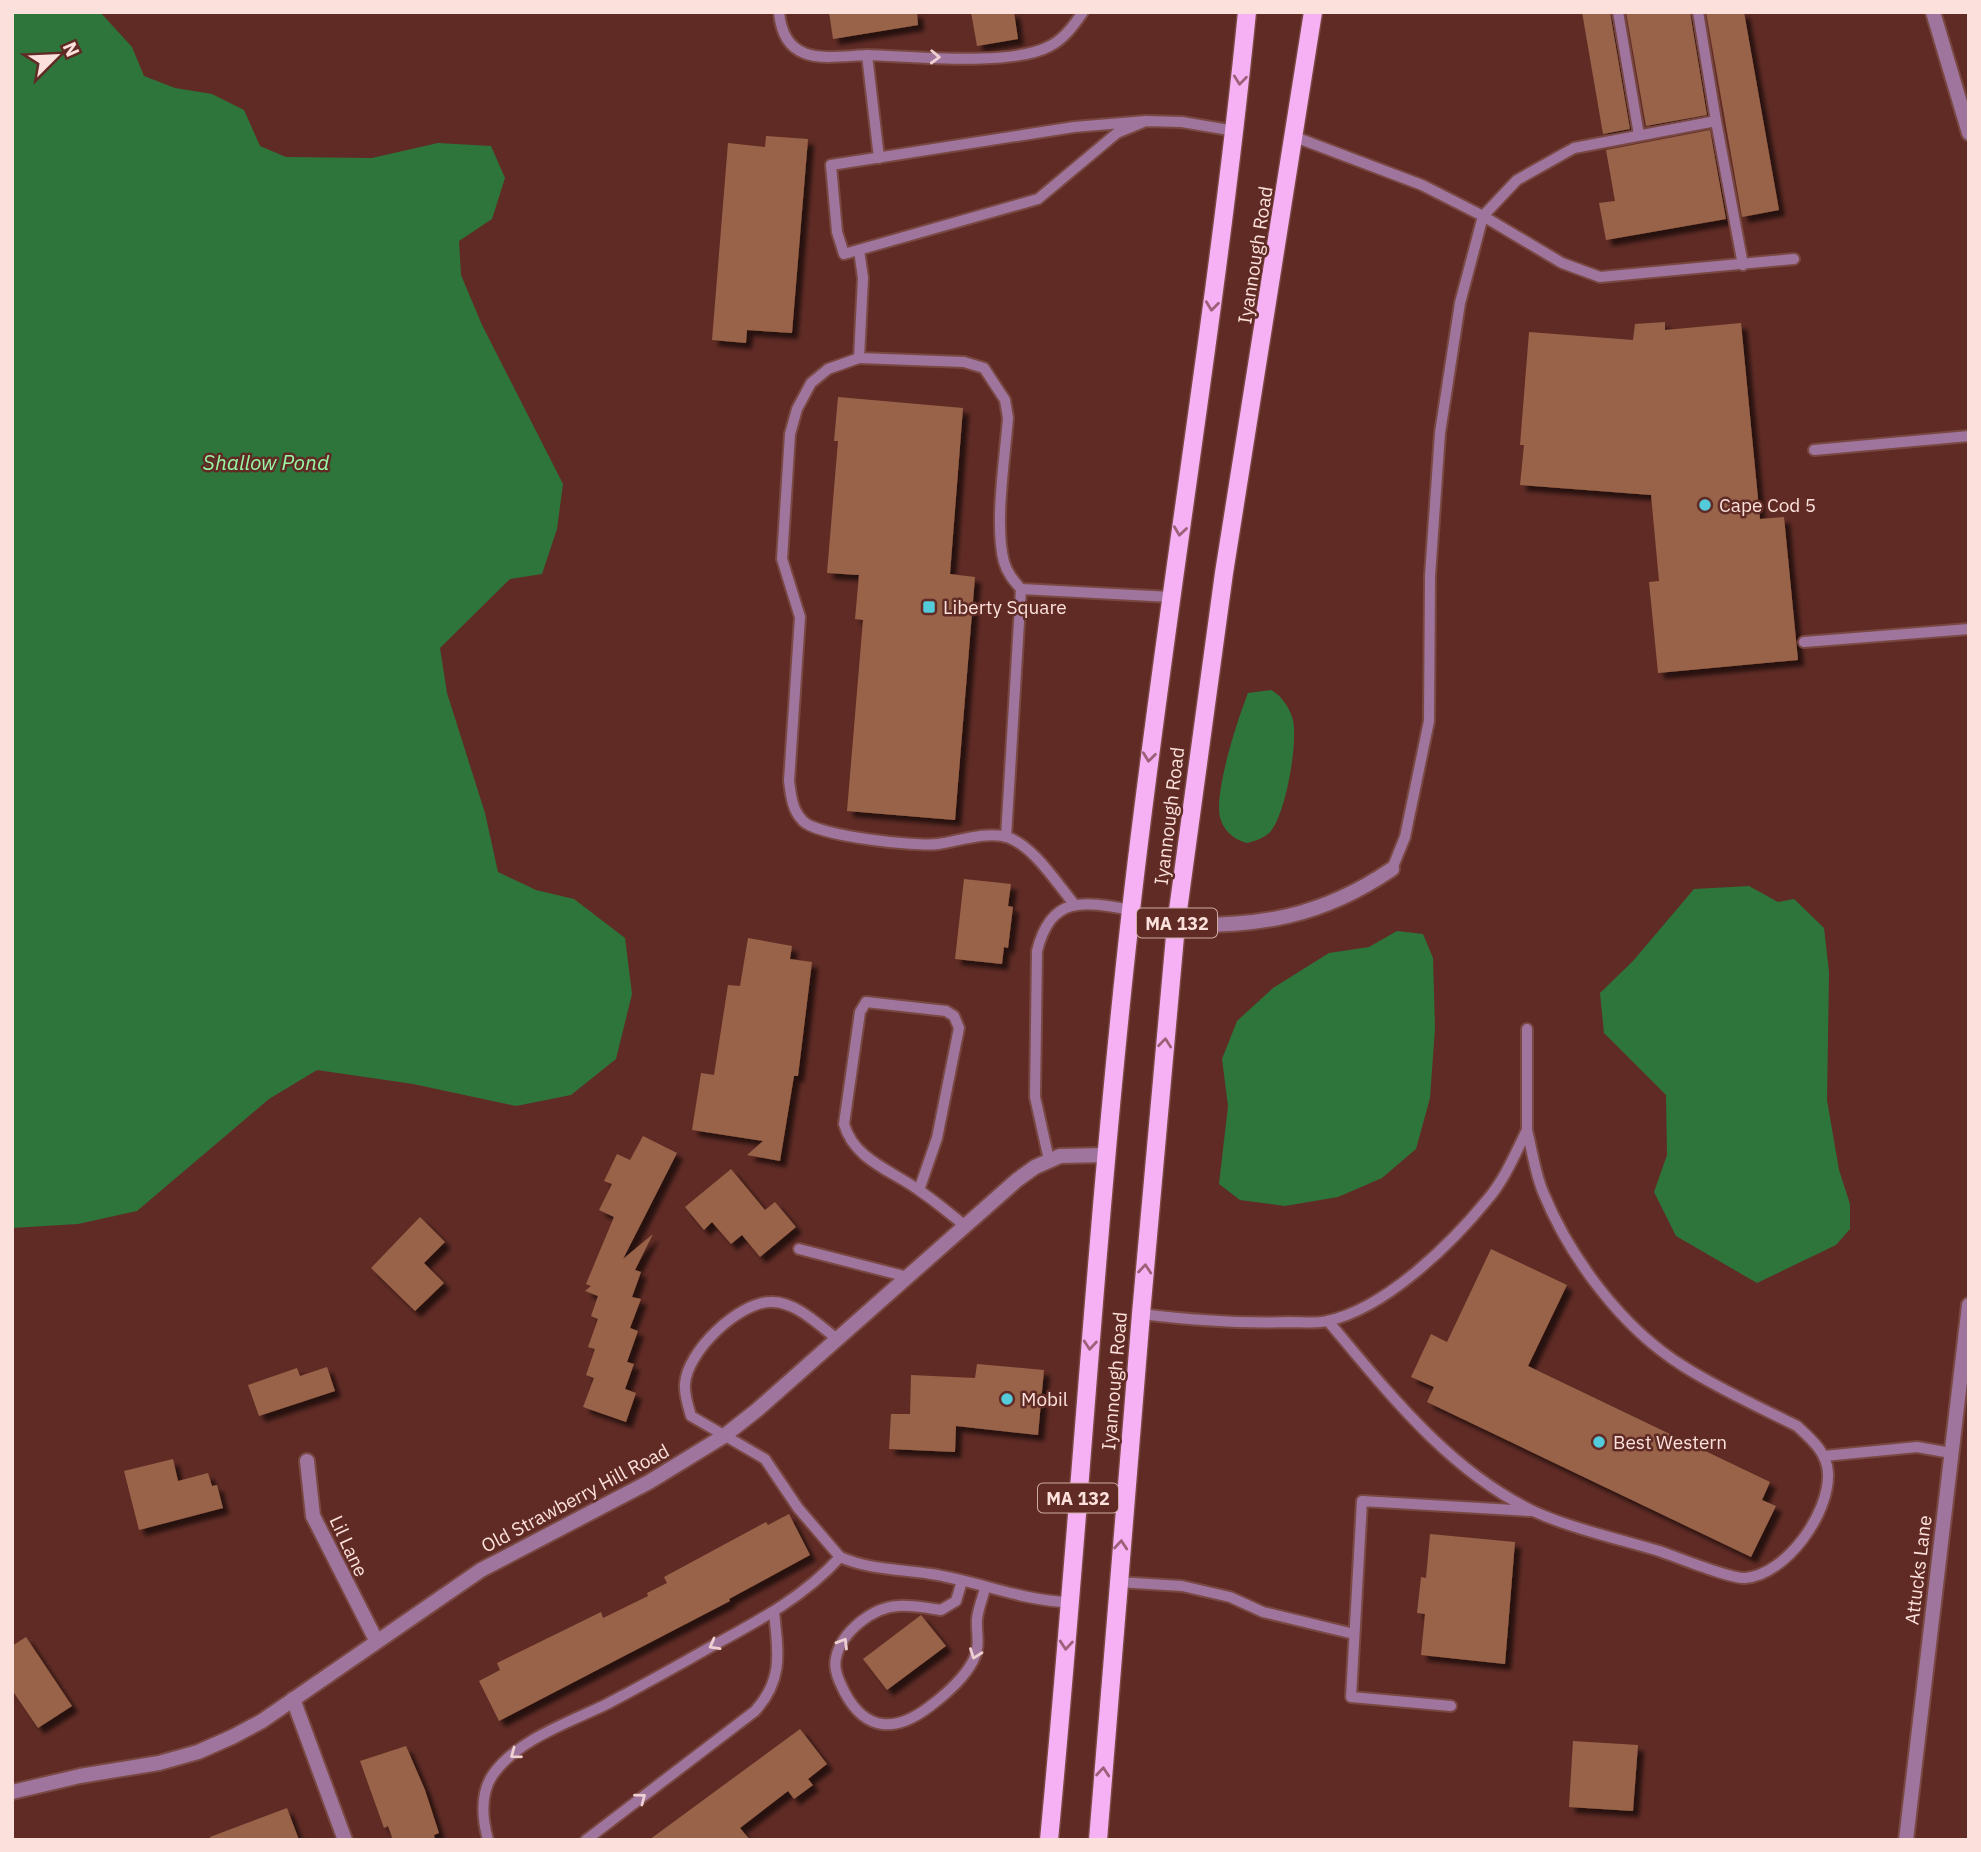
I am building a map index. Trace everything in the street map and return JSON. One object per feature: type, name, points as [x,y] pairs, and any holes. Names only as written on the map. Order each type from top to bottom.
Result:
[{"type":"main road","name":"Iyannough Road","points":[[1049,1840],[1106,1155],[1131,910],[1235,131],[1247,12]]},
{"type":"main road","name":"Iyannough Road","points":[[1098,1840],[1141,1314],[1177,925],[1222,586],[1295,136],[1312,12]]},
{"type":"street","points":[[1933,12],[1969,133]]},
{"type":"street","points":[[1177,925],[1237,926],[1289,918],[1343,898],[1392,869]]},
{"type":"street","name":"Old Strawberry Hill Road","points":[[12,1792],[198,1752],[262,1721],[481,1570],[649,1482],[724,1436],[757,1410],[1017,1180],[1049,1160],[1073,1155],[1106,1155]]},
{"type":"street","name":"Attucks Lane","points":[[1906,1840],[1969,1305]]},
{"type":"street","name":"Lil Lane","points":[[307,1461],[313,1516],[376,1640]]},
{"type":"street","points":[[293,1699],[345,1840]]},
{"type":"lane","points":[[779,12],[780,25],[790,44],[810,57],[867,55],[967,58],[1015,55],[1048,47],[1066,34],[1083,12]]},
{"type":"lane","points":[[1618,12],[1639,135]]},
{"type":"lane","points":[[1698,12],[1743,265]]},
{"type":"lane","points":[[867,55],[880,158]]},
{"type":"lane","points":[[1146,121],[1117,133],[1038,199],[844,254],[837,232],[831,165],[1074,127],[1146,121],[1182,122],[1235,131]]},
{"type":"lane","points":[[1392,869],[1405,837],[1429,721],[1430,576],[1440,433],[1460,303],[1483,216],[1517,180],[1574,148],[1716,121]]},
{"type":"lane","points":[[1295,136],[1422,185],[1483,216],[1562,263],[1600,277],[1794,259]]},
{"type":"lane","points":[[859,250],[863,278],[859,358]]},
{"type":"lane","points":[[1075,905],[1026,849],[1006,837],[980,837],[934,845],[847,836],[804,823],[793,805],[789,781],[800,617],[782,559],[790,434],[797,409],[811,383],[828,369],[859,358],[964,362],[984,368],[995,381],[1004,400],[1008,418],[1001,538],[1009,576],[1021,589],[1171,597]]},
{"type":"lane","points":[[1814,450],[1969,436]]},
{"type":"lane","points":[[1006,837],[1021,589]]},
{"type":"lane","points":[[1804,642],[1969,628]]},
{"type":"lane","points":[[1049,1160],[1035,1097],[1037,951],[1043,928],[1052,915],[1075,905],[1098,904],[1131,910]]},
{"type":"lane","points":[[919,1190],[937,1138],[959,1028],[954,1016],[946,1011],[866,1002],[860,1012],[844,1124],[848,1139],[861,1153],[919,1190],[964,1225]]},
{"type":"lane","points":[[1328,1321],[1398,1403],[1435,1439],[1473,1473],[1534,1511],[1743,1578],[1782,1563],[1796,1548],[1816,1515],[1823,1495],[1828,1475],[1824,1456],[1797,1426],[1681,1365],[1640,1331],[1584,1269],[1564,1237],[1542,1190],[1527,1130],[1527,1029]]},
{"type":"lane","points":[[1141,1314],[1231,1324],[1328,1321],[1365,1306],[1398,1287],[1444,1245],[1488,1199],[1508,1171],[1527,1130]]},
{"type":"lane","points":[[799,1249],[908,1277]]},
{"type":"lane","points":[[837,1339],[797,1311],[770,1302],[745,1311],[708,1339],[688,1371],[685,1384],[691,1416],[765,1459],[798,1508],[840,1557],[858,1564],[962,1581],[1043,1602],[1069,1602]]},
{"type":"lane","points":[[1824,1456],[1917,1447],[1951,1453]]},
{"type":"lane","points":[[1451,1706],[1350,1697],[1362,1501],[1534,1511]]},
{"type":"lane","points":[[488,1840],[484,1798],[494,1773],[505,1761],[545,1735],[631,1692],[774,1612],[819,1581],[840,1557]]},
{"type":"lane","points":[[962,1581],[956,1601],[941,1611],[910,1606],[885,1608],[851,1631],[836,1656],[835,1665],[844,1691],[859,1715],[870,1721],[895,1724],[911,1719],[941,1697],[973,1662],[978,1648],[977,1617],[985,1588]]},
{"type":"lane","points":[[1118,1582],[1182,1586],[1230,1597],[1263,1612],[1354,1634]]},
{"type":"lane","points":[[586,1840],[755,1711],[767,1698],[777,1670],[774,1612]]},
{"type":"water","name":"Shallow Pond","points":[[12,12],[100,12],[132,47],[144,76],[175,88],[212,94],[244,110],[260,146],[286,157],[372,158],[438,143],[491,146],[505,178],[492,219],[459,241],[461,275],[482,325],[563,484],[557,529],[542,574],[510,579],[440,648],[447,693],[485,813],[498,872],[536,890],[574,899],[625,938],[632,994],[616,1059],[571,1095],[516,1106],[413,1084],[317,1070],[269,1099],[137,1211],[78,1224],[12,1228]]},
{"type":"water","points":[[1271,690],[1285,702],[1293,720],[1292,760],[1286,794],[1276,822],[1266,836],[1247,843],[1226,830],[1220,817],[1220,791],[1233,737],[1248,693]]},
{"type":"water","points":[[1749,886],[1778,902],[1794,899],[1824,928],[1829,972],[1827,1100],[1839,1170],[1850,1204],[1850,1229],[1836,1245],[1757,1283],[1676,1236],[1654,1192],[1667,1155],[1666,1095],[1604,1033],[1600,993],[1633,961],[1694,889]]},
{"type":"water","points":[[1397,931],[1423,934],[1433,958],[1435,1028],[1430,1098],[1416,1149],[1382,1178],[1338,1197],[1285,1206],[1240,1200],[1219,1184],[1228,1106],[1222,1059],[1237,1021],[1273,988],[1329,953],[1369,947]]},
{"type":"building","points":[[829,12],[917,12],[918,25],[833,39]]},
{"type":"building","points":[[971,12],[1014,12],[1018,39],[977,46]]},
{"type":"building","points":[[1582,12],[1610,12],[1630,129],[1603,134]]},
{"type":"building","points":[[1626,12],[1690,12],[1707,115],[1646,126]]},
{"type":"building","points":[[1706,12],[1744,12],[1779,210],[1742,217]]},
{"type":"building","points":[[1710,130],[1726,219],[1606,240],[1599,203],[1615,201],[1606,150]]},
{"type":"building","points":[[766,136],[808,139],[792,333],[747,330],[746,343],[712,340],[728,143],[765,147]]},
{"type":"building","name":"Cape Cod 5","points":[[1665,322],[1665,330],[1741,323],[1760,519],[1784,517],[1798,660],[1658,673],[1649,582],[1659,581],[1651,495],[1520,485],[1524,445],[1520,445],[1529,332],[1633,340],[1635,324]]},
{"type":"building","points":[[838,397],[963,408],[950,574],[975,577],[955,820],[847,811],[863,620],[855,619],[859,575],[827,573],[838,441],[834,441]]},
{"type":"building","points":[[964,879],[1011,884],[1008,906],[1013,907],[1008,948],[1004,947],[1002,964],[955,959]]},
{"type":"building","points":[[748,938],[792,946],[790,959],[812,962],[798,1076],[794,1076],[780,1161],[747,1155],[763,1141],[692,1130],[701,1073],[714,1075],[728,985],[740,986]]},
{"type":"building","points":[[643,1136],[677,1153],[623,1259],[653,1234],[635,1270],[641,1272],[632,1297],[641,1299],[630,1328],[638,1331],[627,1362],[634,1364],[625,1389],[636,1393],[626,1422],[583,1407],[594,1378],[586,1375],[595,1349],[588,1347],[598,1319],[591,1316],[598,1296],[585,1291],[591,1286],[586,1284],[614,1217],[599,1210],[612,1184],[604,1181],[617,1154],[630,1160]]},
{"type":"building","points":[[731,1169],[765,1210],[775,1202],[796,1227],[760,1257],[742,1235],[731,1244],[712,1222],[704,1230],[685,1207]]},
{"type":"building","points":[[420,1217],[445,1242],[424,1263],[444,1283],[415,1311],[371,1268]]},
{"type":"building","name":"Best Western","points":[[1491,1249],[1567,1285],[1528,1366],[1770,1482],[1762,1500],[1776,1506],[1751,1557],[1427,1402],[1434,1387],[1411,1377],[1431,1334],[1447,1342]]},
{"type":"building","points":[[977,1364],[1044,1370],[1038,1435],[956,1426],[955,1452],[889,1449],[891,1414],[910,1414],[911,1375],[975,1378]]},
{"type":"building","points":[[327,1367],[335,1391],[259,1416],[248,1385],[297,1368],[300,1376]]},
{"type":"building","points":[[173,1459],[178,1481],[208,1473],[212,1486],[217,1485],[223,1508],[139,1530],[124,1471]]},
{"type":"building","points":[[789,1514],[810,1555],[729,1599],[730,1601],[499,1721],[479,1681],[500,1670],[497,1663],[601,1612],[603,1618],[648,1596],[647,1593],[667,1583],[664,1577],[766,1522],[768,1525]]},
{"type":"building","points":[[1430,1534],[1515,1542],[1505,1664],[1421,1655],[1425,1614],[1417,1613],[1421,1577],[1426,1578]]},
{"type":"building","points":[[921,1615],[946,1646],[887,1690],[863,1659]]},
{"type":"building","points":[[26,1637],[72,1706],[38,1728],[12,1690],[12,1646]]},
{"type":"building","points":[[800,1729],[827,1764],[808,1779],[813,1785],[794,1799],[788,1791],[740,1828],[750,1840],[649,1840]]},
{"type":"building","points":[[1573,1741],[1638,1745],[1633,1811],[1569,1807]]},
{"type":"building","points":[[406,1746],[425,1790],[439,1833],[434,1835],[435,1840],[393,1840],[388,1826],[384,1828],[360,1761]]},
{"type":"building","points":[[287,1808],[299,1840],[211,1840],[210,1837]]},
{"type":"place","name":"Cape Cod 5","points":[[1705,505]]},
{"type":"place","name":"Liberty Square","points":[[929,607]]},
{"type":"place","name":"Mobil","points":[[1007,1399]]},
{"type":"place","name":"Best Western","points":[[1599,1442]]}]
